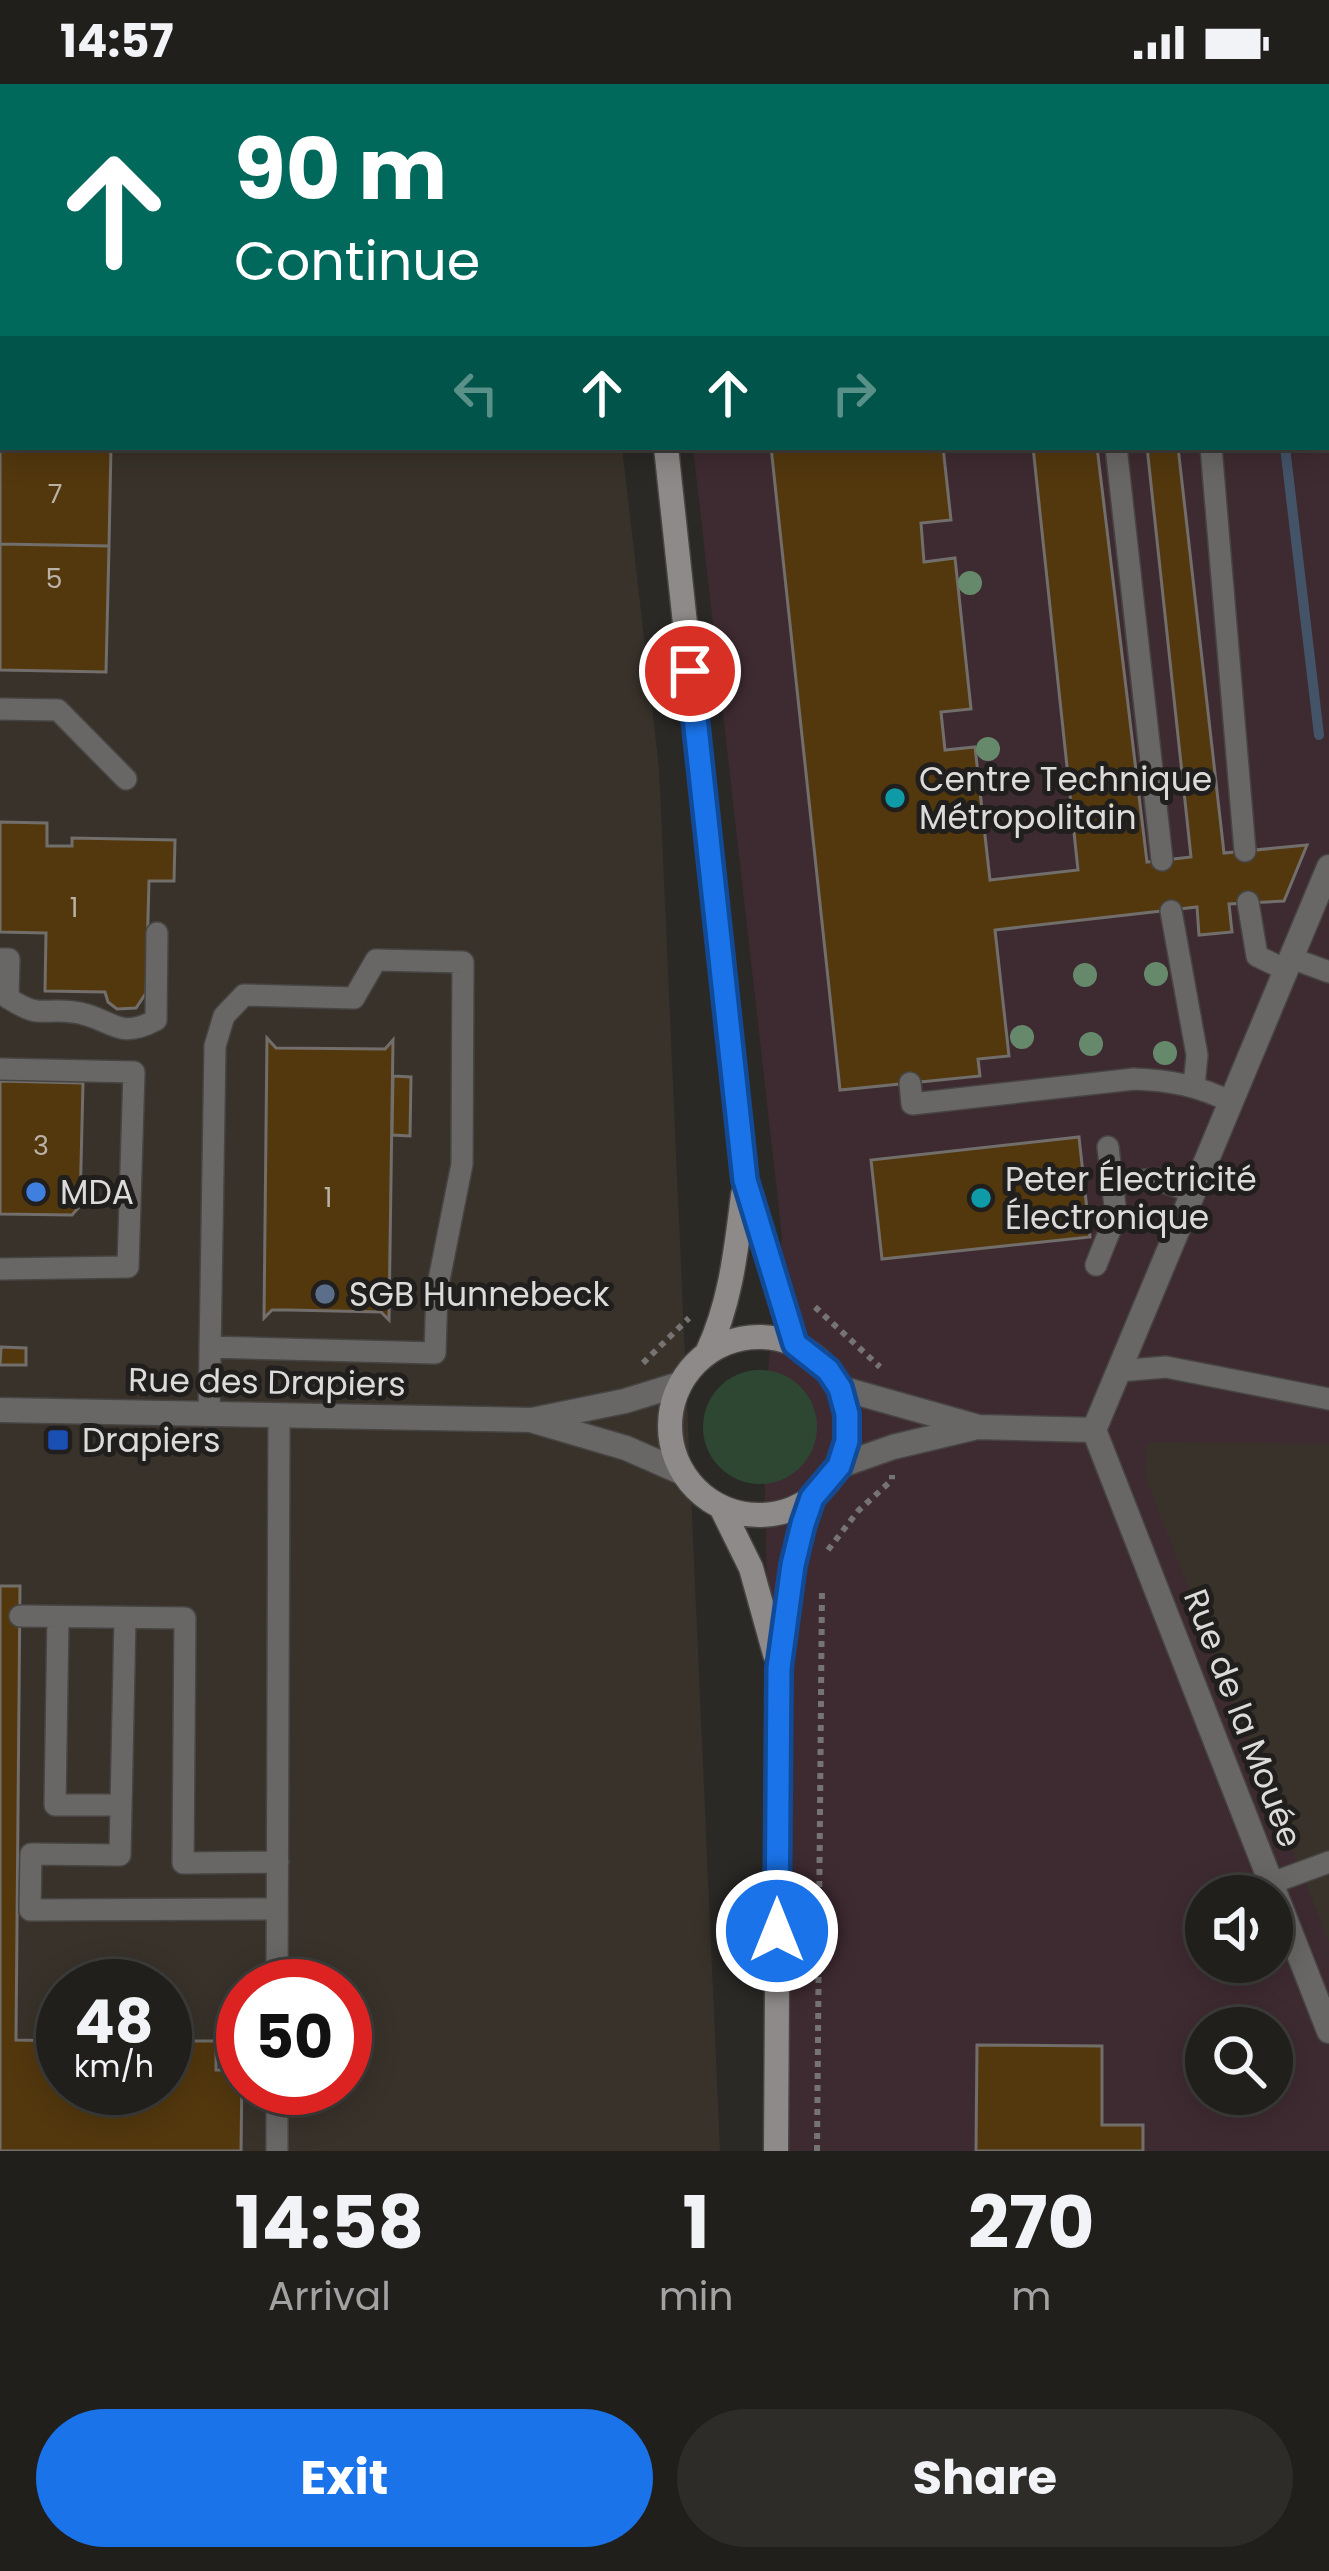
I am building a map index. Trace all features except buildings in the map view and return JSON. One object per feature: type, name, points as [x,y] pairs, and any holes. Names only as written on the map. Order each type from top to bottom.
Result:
[{"type":"main road","points":[[666,450],[745,1180],[795,1344]]},
{"type":"main road","points":[[745,1180],[731,1286],[721,1324],[707,1353],[680,1384],[670,1413],[671,1444],[683,1473],[721,1507],[768,1515],[812,1498]]},
{"type":"main road","points":[[707,1353],[734,1340],[765,1336],[795,1344],[828,1370],[840,1388],[847,1427],[839,1466],[812,1498],[793,1565],[779,1668],[776,2151]]},
{"type":"main road","points":[[721,1507],[751,1568],[779,1668]]},
{"type":"street","points":[[840,1388],[977,1427],[1094,1430],[1326,880]]},
{"type":"street","name":"Rue des Drapiers","points":[[0,1410],[532,1420],[680,1384]]},
{"type":"street","name":"Rue des Drapiers","points":[[532,1420],[626,1448],[683,1473]]},
{"type":"street","points":[[839,1466],[892,1447],[977,1427]]},
{"type":"street","name":"Rue de la Mouée","points":[[1094,1430],[1269,1875]]},
{"type":"street","name":"Rue de la Mouée","points":[[1293,1938],[1329,2031]]},
{"type":"lane","points":[[1116,450],[1162,860]]},
{"type":"lane","points":[[1210,450],[1245,851]]},
{"type":"lane","points":[[0,709],[58,710],[126,779]]},
{"type":"lane","points":[[1248,902],[1257,956],[1329,972]]},
{"type":"lane","points":[[1172,911],[1197,1055],[1194,1086]]},
{"type":"lane","points":[[0,959],[9,959],[8,998],[32,1013],[75,1012],[116,1030],[137,1030],[156,1020],[157,932]]},
{"type":"lane","points":[[209,1415],[210,1347],[215,1046],[224,1016],[244,995],[354,998],[376,960],[463,962],[462,1164],[437,1290],[435,1353],[210,1347]]},
{"type":"lane","points":[[0,1069],[134,1072],[128,1267],[0,1269]]},
{"type":"lane","points":[[910,1083],[912,1105],[1134,1079],[1194,1086],[1231,1102]]},
{"type":"lane","points":[[1096,1265],[1116,1214],[1108,1147]]},
{"type":"lane","points":[[1112,1184],[1154,1179],[1193,1192]]},
{"type":"lane","points":[[1119,1370],[1166,1367],[1329,1400]]},
{"type":"lane","points":[[278,1959],[279,1416]]},
{"type":"lane","points":[[20,1616],[185,1618],[183,1863],[278,1862]]},
{"type":"lane","points":[[58,1617],[55,1804],[121,1805]]},
{"type":"lane","points":[[125,1618],[120,1855],[31,1854],[24,1910],[278,1909]]},
{"type":"lane","points":[[1293,1875],[1329,1862]]},
{"type":"lane","points":[[277,2115],[277,2151]]},
{"type":"path","points":[[808,1298],[868,1360],[885,1371]]},
{"type":"path","points":[[633,1371],[694,1313]]},
{"type":"path","points":[[827,1552],[858,1511],[892,1480],[892,1447]]},
{"type":"path","points":[[817,2151],[822,1572]]},
{"type":"shaded area","points":[[0,450],[622,450],[659,768],[720,2151],[0,2151]]},
{"type":"shaded area","points":[[693,450],[1329,450],[1329,2151],[781,2151],[763,1419],[782,1236]]},
{"type":"shaded area","points":[[1147,1442],[1329,1444],[1329,1943],[1145,1477]]},
{"type":"green space","points":[[760,1370],[782,1374],[801,1386],[813,1405],[817,1427],[813,1449],[801,1468],[782,1480],[760,1484],[738,1480],[719,1468],[707,1449],[703,1427],[707,1405],[719,1386],[738,1374]]},
{"type":"waterway","points":[[1285,450],[1319,735]]},
{"type":"place","name":"Centre Technique Métropolitain","points":[[895,798]]},
{"type":"place","name":"MDA","points":[[36,1192]]},
{"type":"place","name":"Peter Électricité Électronique","points":[[981,1198]]},
{"type":"place","name":"SGB Hunnebeck","points":[[325,1294]]},
{"type":"place","name":"Drapiers","points":[[58,1440]]},
{"type":"route","points":[[690,671],[745,1180],[795,1344],[828,1370],[840,1388],[847,1414],[847,1441],[839,1466],[812,1498],[803,1524],[779,1668],[777,1931]]}]
